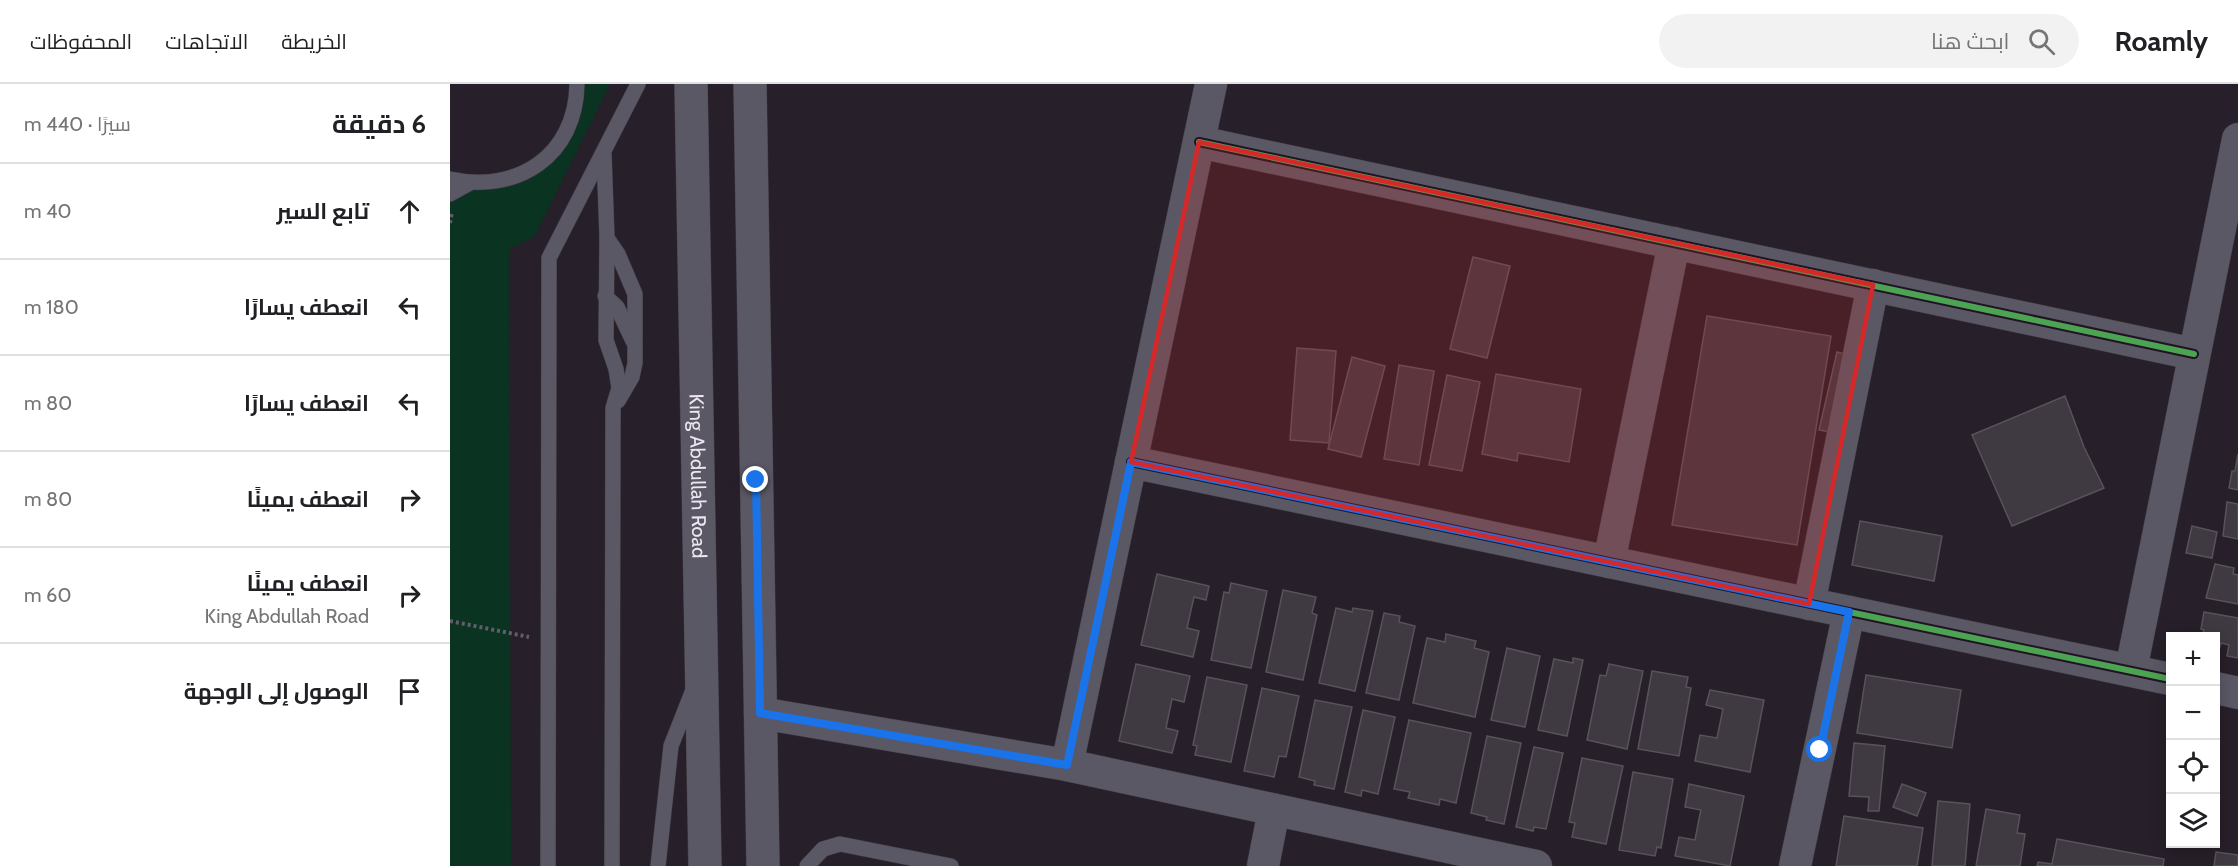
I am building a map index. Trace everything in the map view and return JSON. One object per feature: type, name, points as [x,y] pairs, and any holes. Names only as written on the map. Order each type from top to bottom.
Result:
[{"type":"street","name":"King Abdullah Road","points":[[691,84],[705,866]]},
{"type":"street","points":[[750,84],[763,866]]},
{"type":"street","points":[[1067,765],[1211,84]]},
{"type":"street","points":[[2130,670],[2238,140]]},
{"type":"street","points":[[1199,142],[2194,354]]},
{"type":"street","points":[[1609,562],[1674,243]]},
{"type":"street","points":[[1809,604],[1873,285]]},
{"type":"street","points":[[1131,462],[2166,678]]},
{"type":"street","points":[[1795,866],[1849,612]]},
{"type":"street","points":[[2220,689],[2238,693]]},
{"type":"street","points":[[760,713],[1067,765],[1536,866]]},
{"type":"street","points":[[1263,866],[1274,810]]},
{"type":"lane","points":[[450,178],[470,183],[491,183],[510,179],[529,170],[559,143],[569,126],[576,106],[577,84]]},
{"type":"lane","points":[[548,866],[549,258],[638,84]]},
{"type":"lane","points":[[604,150],[607,238],[606,340],[616,369],[618,388],[613,408],[612,866]]},
{"type":"lane","points":[[450,194],[470,183]]},
{"type":"lane","points":[[607,238],[618,254],[635,294],[635,363],[632,377],[613,408]]},
{"type":"lane","points":[[605,296],[617,307],[635,346]]},
{"type":"lane","points":[[658,866],[671,746],[702,667]]},
{"type":"lane","points":[[807,866],[823,849],[840,844],[892,860],[951,866]]},
{"type":"path","points":[[450,621],[548,641]]},
{"type":"highlighted area","points":[[1199,142],[1873,285],[1809,604],[1131,462]]},
{"type":"green space","points":[[577,84],[610,84],[535,236],[509,249],[511,866],[450,866],[450,179],[491,183],[559,143]]},
{"type":"building","points":[[1473,257],[1510,266],[1487,358],[1450,349]]},
{"type":"building","points":[[1707,316],[1831,336],[1797,545],[1672,525]]},
{"type":"building","points":[[1297,348],[1336,351],[1329,443],[1290,440]]},
{"type":"building","points":[[1837,352],[1849,355],[1846,435],[1819,430]]},
{"type":"building","points":[[1352,357],[1385,366],[1361,457],[1328,449]]},
{"type":"building","points":[[1399,365],[1434,371],[1419,465],[1384,459]]},
{"type":"building","points":[[1496,374],[1581,389],[1569,462],[1518,453],[1517,461],[1482,454]]},
{"type":"building","points":[[1447,375],[1480,382],[1462,471],[1429,465]]},
{"type":"building","points":[[2065,396],[2084,447],[2104,488],[2012,526],[1972,435]]},
{"type":"building","points":[[2238,454],[2238,490],[2229,488]]},
{"type":"building","points":[[2227,502],[2238,504],[2238,539],[2223,536]]},
{"type":"building","points":[[1860,521],[1942,536],[1934,581],[1852,565]]},
{"type":"building","points":[[2192,526],[2217,532],[2212,558],[2186,553]]},
{"type":"building","points":[[2215,564],[2234,568],[2233,574],[2238,575],[2238,604],[2206,598]]},
{"type":"building","points":[[1157,574],[1209,586],[1206,600],[1194,597],[1187,628],[1199,631],[1193,657],[1141,645]]},
{"type":"building","points":[[1231,583],[1267,591],[1251,668],[1211,660],[1224,592],[1229,593]]},
{"type":"building","points":[[1283,590],[1316,597],[1312,613],[1317,615],[1303,680],[1266,672]]},
{"type":"building","points":[[1336,608],[1352,612],[1353,608],[1373,611],[1355,691],[1319,683]]},
{"type":"building","points":[[2204,612],[2238,618],[2238,658],[2227,656],[2229,645],[2221,643],[2220,646],[2220,632],[2203,632],[2201,629]]},
{"type":"building","points":[[1384,613],[1400,616],[1399,622],[1415,626],[1399,700],[1366,693]]},
{"type":"building","points":[[1446,634],[1476,641],[1474,648],[1489,652],[1475,717],[1413,703],[1427,638],[1445,642]]},
{"type":"building","points":[[1507,648],[1540,656],[1525,727],[1491,720]]},
{"type":"building","points":[[1573,658],[1583,660],[1567,736],[1538,730],[1554,659],[1573,663]]},
{"type":"building","points":[[1136,664],[1190,676],[1184,702],[1172,699],[1166,728],[1178,731],[1172,753],[1119,741]]},
{"type":"building","points":[[1609,664],[1643,671],[1627,749],[1587,740],[1600,675],[1606,676]]},
{"type":"building","points":[[1652,671],[1688,677],[1686,687],[1691,688],[1679,756],[1638,749]]},
{"type":"building","points":[[1866,675],[1961,690],[1952,748],[1857,733]]},
{"type":"building","points":[[1207,677],[1247,685],[1231,762],[1195,755],[1197,746],[1193,745]]},
{"type":"building","points":[[1262,688],[1299,696],[1286,757],[1279,756],[1274,777],[1244,771]]},
{"type":"building","points":[[1710,690],[1764,700],[1750,772],[1695,761],[1700,735],[1717,738],[1723,709],[1706,705]]},
{"type":"building","points":[[1315,700],[1352,707],[1334,789],[1314,785],[1315,781],[1299,777]]},
{"type":"building","points":[[1363,710],[1395,717],[1378,794],[1362,790],[1361,796],[1345,792]]},
{"type":"building","points":[[1409,720],[1471,733],[1456,803],[1440,799],[1439,805],[1408,798],[1410,792],[1394,789]]},
{"type":"building","points":[[1487,736],[1521,743],[1504,824],[1486,820],[1487,817],[1471,813]]},
{"type":"building","points":[[1854,743],[1885,746],[1879,811],[1868,811],[1869,797],[1849,796]]},
{"type":"building","points":[[1534,747],[1563,753],[1546,829],[1534,827],[1533,831],[1516,827]]},
{"type":"building","points":[[1582,758],[1623,766],[1606,844],[1572,837],[1575,823],[1569,822]]},
{"type":"building","points":[[1633,772],[1673,779],[1661,848],[1657,847],[1655,856],[1619,850]]},
{"type":"building","points":[[1689,784],[1744,796],[1730,866],[1675,856],[1679,837],[1695,840],[1701,810],[1685,807]]},
{"type":"building","points":[[1902,784],[1926,793],[1917,816],[1893,807]]},
{"type":"building","points":[[1938,801],[1970,804],[1965,866],[1932,866]]},
{"type":"building","points":[[1986,809],[2020,815],[2017,833],[2025,834],[2020,866],[1976,866]]},
{"type":"building","points":[[1844,816],[1923,828],[1917,866],[1836,866]]},
{"type":"building","points":[[2057,839],[2164,859],[2163,866],[2037,866],[2038,862],[2052,864]]},
{"type":"building","points":[[2216,852],[2238,855],[2238,866],[2214,866]]},
{"type":"cycle path","points":[[1199,142],[2194,354]]},
{"type":"cycle path","points":[[1131,462],[2166,678]]},
{"type":"route","points":[[756,480],[760,713],[1067,765],[1131,462],[1849,612],[1820,750]]}]
